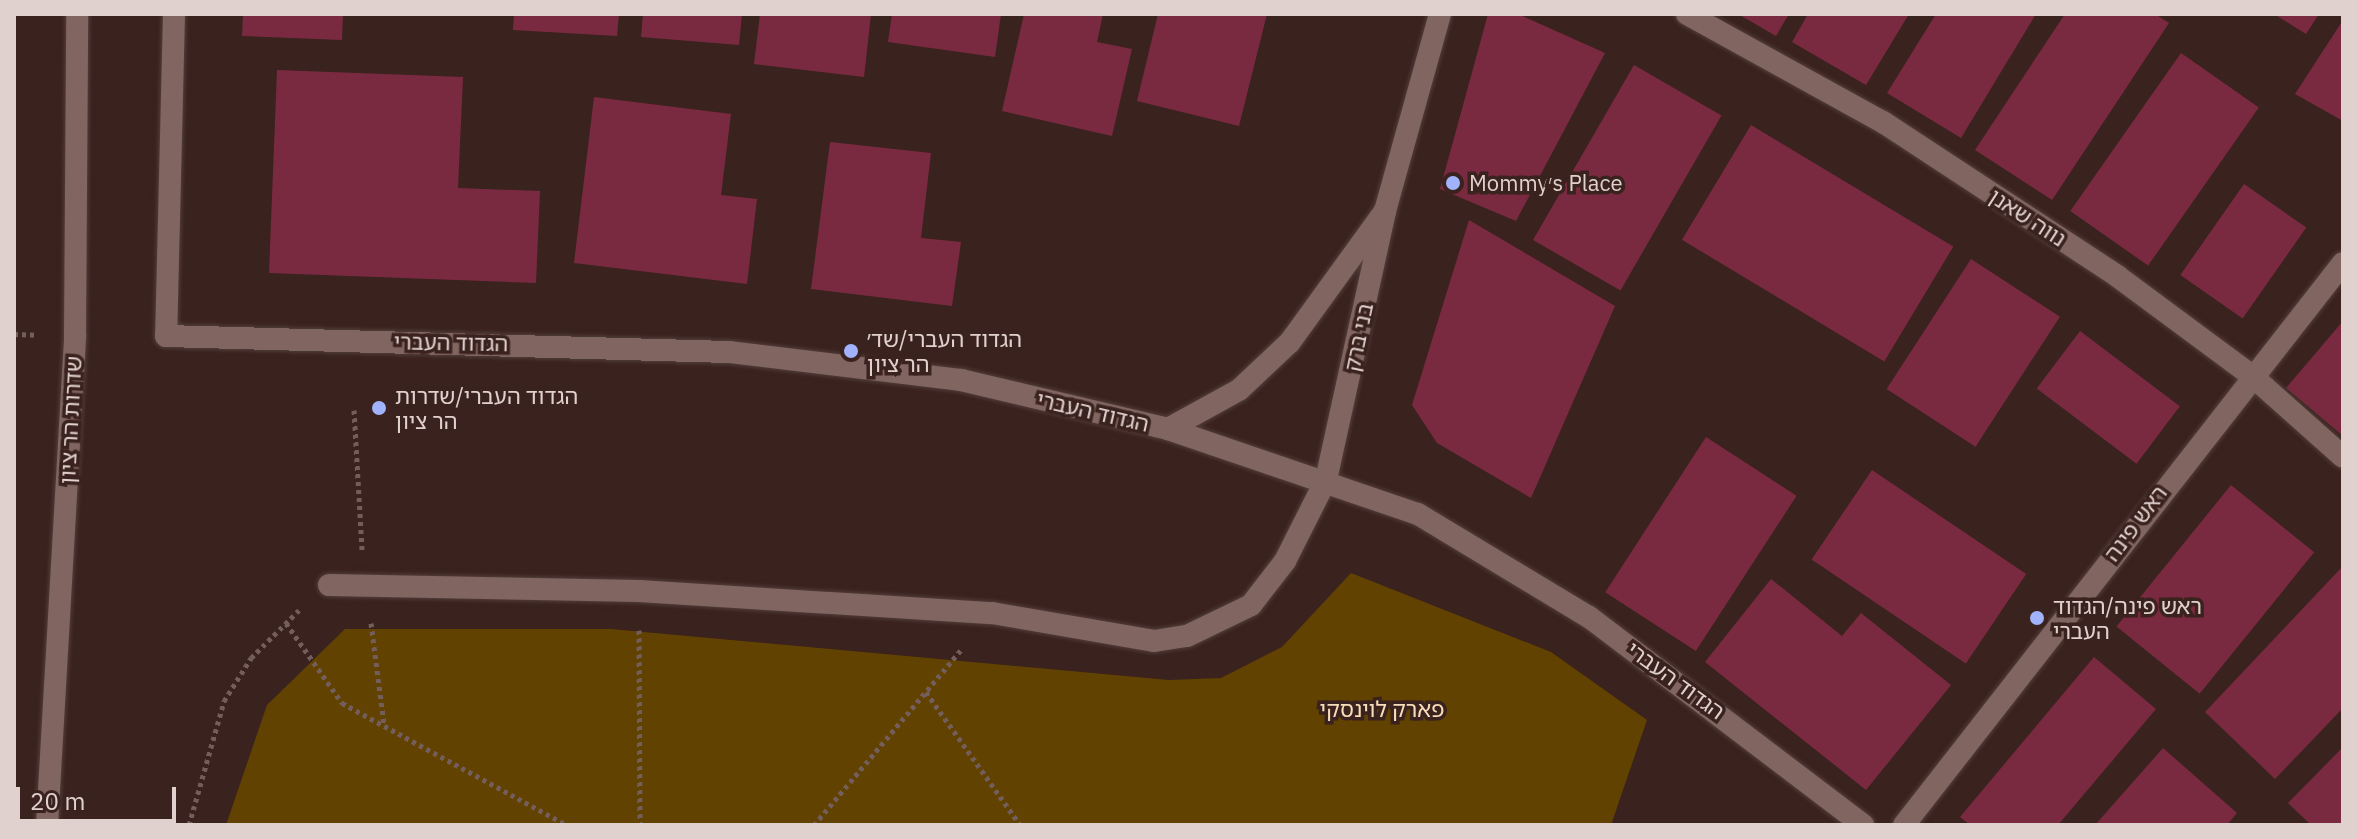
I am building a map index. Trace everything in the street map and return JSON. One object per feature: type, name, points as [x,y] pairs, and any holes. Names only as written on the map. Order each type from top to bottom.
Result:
[{"type":"street","name":"שדרות הר ציון","points":[[47,825],[75,335],[77,14]]},
{"type":"street","name":"הגדוד העברי","points":[[174,14],[166,336],[743,353],[961,380],[1168,429],[1326,480],[1418,514],[1589,617],[1863,825]]},
{"type":"street","name":"בני ברק","points":[[329,585],[639,591],[992,613],[1154,641],[1216,624],[1251,605],[1285,561],[1326,480],[1385,211],[1440,14]]},
{"type":"street","name":"נווה שאנן","points":[[1687,14],[1883,122],[2117,276],[2251,375],[2343,457]]},
{"type":"street","points":[[1168,429],[1239,390],[1290,342],[1385,211]]},
{"type":"street","name":"ראש פינה","points":[[1904,825],[2251,375],[2343,263]]},
{"type":"path","points":[[189,825],[224,701],[286,623],[329,585]]},
{"type":"path","points":[[639,591],[640,825]]},
{"type":"path","points":[[814,825],[992,613]]},
{"type":"path","points":[[286,623],[342,703],[567,825]]},
{"type":"path","points":[[926,692],[1020,825]]},
{"type":"green space","name":"פארק לוינסקי","points":[[1351,573],[1551,652],[1647,720],[1611,825],[226,825],[267,705],[345,629],[611,629],[1169,680],[1221,678],[1282,647]]},
{"type":"building","points":[[243,14],[343,14],[342,40],[242,36]]},
{"type":"building","points":[[514,14],[619,14],[617,36],[513,30]]},
{"type":"building","points":[[643,14],[742,14],[739,45],[641,37]]},
{"type":"building","points":[[760,14],[871,14],[864,77],[754,64]]},
{"type":"building","points":[[892,14],[1001,14],[995,57],[888,42]]},
{"type":"building","points":[[1024,14],[1103,14],[1097,42],[1132,49],[1112,136],[1002,111]]},
{"type":"building","points":[[1158,14],[1267,14],[1239,126],[1137,101]]},
{"type":"building","points":[[1488,14],[1518,14],[1605,53],[1516,221],[1440,189]]},
{"type":"building","points":[[1738,14],[1789,14],[1776,36]]},
{"type":"building","points":[[1808,14],[1909,14],[1866,85],[1792,42]]},
{"type":"building","points":[[1936,14],[2036,14],[1961,138],[1887,93]]},
{"type":"building","points":[[2065,14],[2155,14],[2169,23],[2052,200],[1975,150]]},
{"type":"building","points":[[2274,14],[2319,14],[2306,34]]},
{"type":"building","points":[[2343,20],[2343,121],[2295,94]]},
{"type":"building","points":[[2181,53],[2259,107],[2148,266],[2070,211]]},
{"type":"building","points":[[1634,65],[1721,116],[1620,290],[1533,240]]},
{"type":"building","points":[[277,70],[463,77],[458,188],[540,191],[536,283],[269,273]]},
{"type":"building","points":[[594,97],[731,114],[721,195],[757,199],[747,284],[574,263]]},
{"type":"building","points":[[1751,125],[1953,247],[1884,361],[1682,240]]},
{"type":"building","points":[[830,142],[931,153],[921,238],[961,242],[952,306],[811,289]]},
{"type":"building","points":[[2244,184],[2306,228],[2243,319],[2180,275]]},
{"type":"building","points":[[1469,220],[1615,306],[1531,498],[1437,443],[1412,405]]},
{"type":"building","points":[[1971,259],[2060,317],[1975,447],[1887,389]]},
{"type":"building","points":[[2343,321],[2343,436],[2286,388]]},
{"type":"building","points":[[2080,331],[2180,406],[2136,464],[2037,389]]},
{"type":"building","points":[[1706,437],[1797,496],[1696,651],[1605,592]]},
{"type":"building","points":[[1872,470],[2026,574],[1966,664],[1812,560]]},
{"type":"building","points":[[2231,485],[2314,552],[2200,694],[2116,626]]},
{"type":"building","points":[[2343,566],[2343,708],[2275,779],[2205,712]]},
{"type":"building","points":[[1771,579],[1842,636],[1861,613],[1951,685],[1866,790],[1705,662]]},
{"type":"building","points":[[2094,657],[2156,709],[2058,825],[1970,825],[1960,817]]},
{"type":"building","points":[[2343,747],[2343,825],[2311,825],[2288,803]]},
{"type":"building","points":[[2163,748],[2237,813],[2227,825],[2095,825]]},
{"type":"place","name":"Mommy׳s Place","points":[[1453,183]]},
{"type":"place","name":"הגדוד העברי/שד׳ הר ציון","points":[[851,351]]},
{"type":"place","name":"הגדוד העברי/שדרות הר ציון","points":[[379,408]]},
{"type":"place","name":"ראש פינה/הגדוד העברי","points":[[2037,618]]}]
